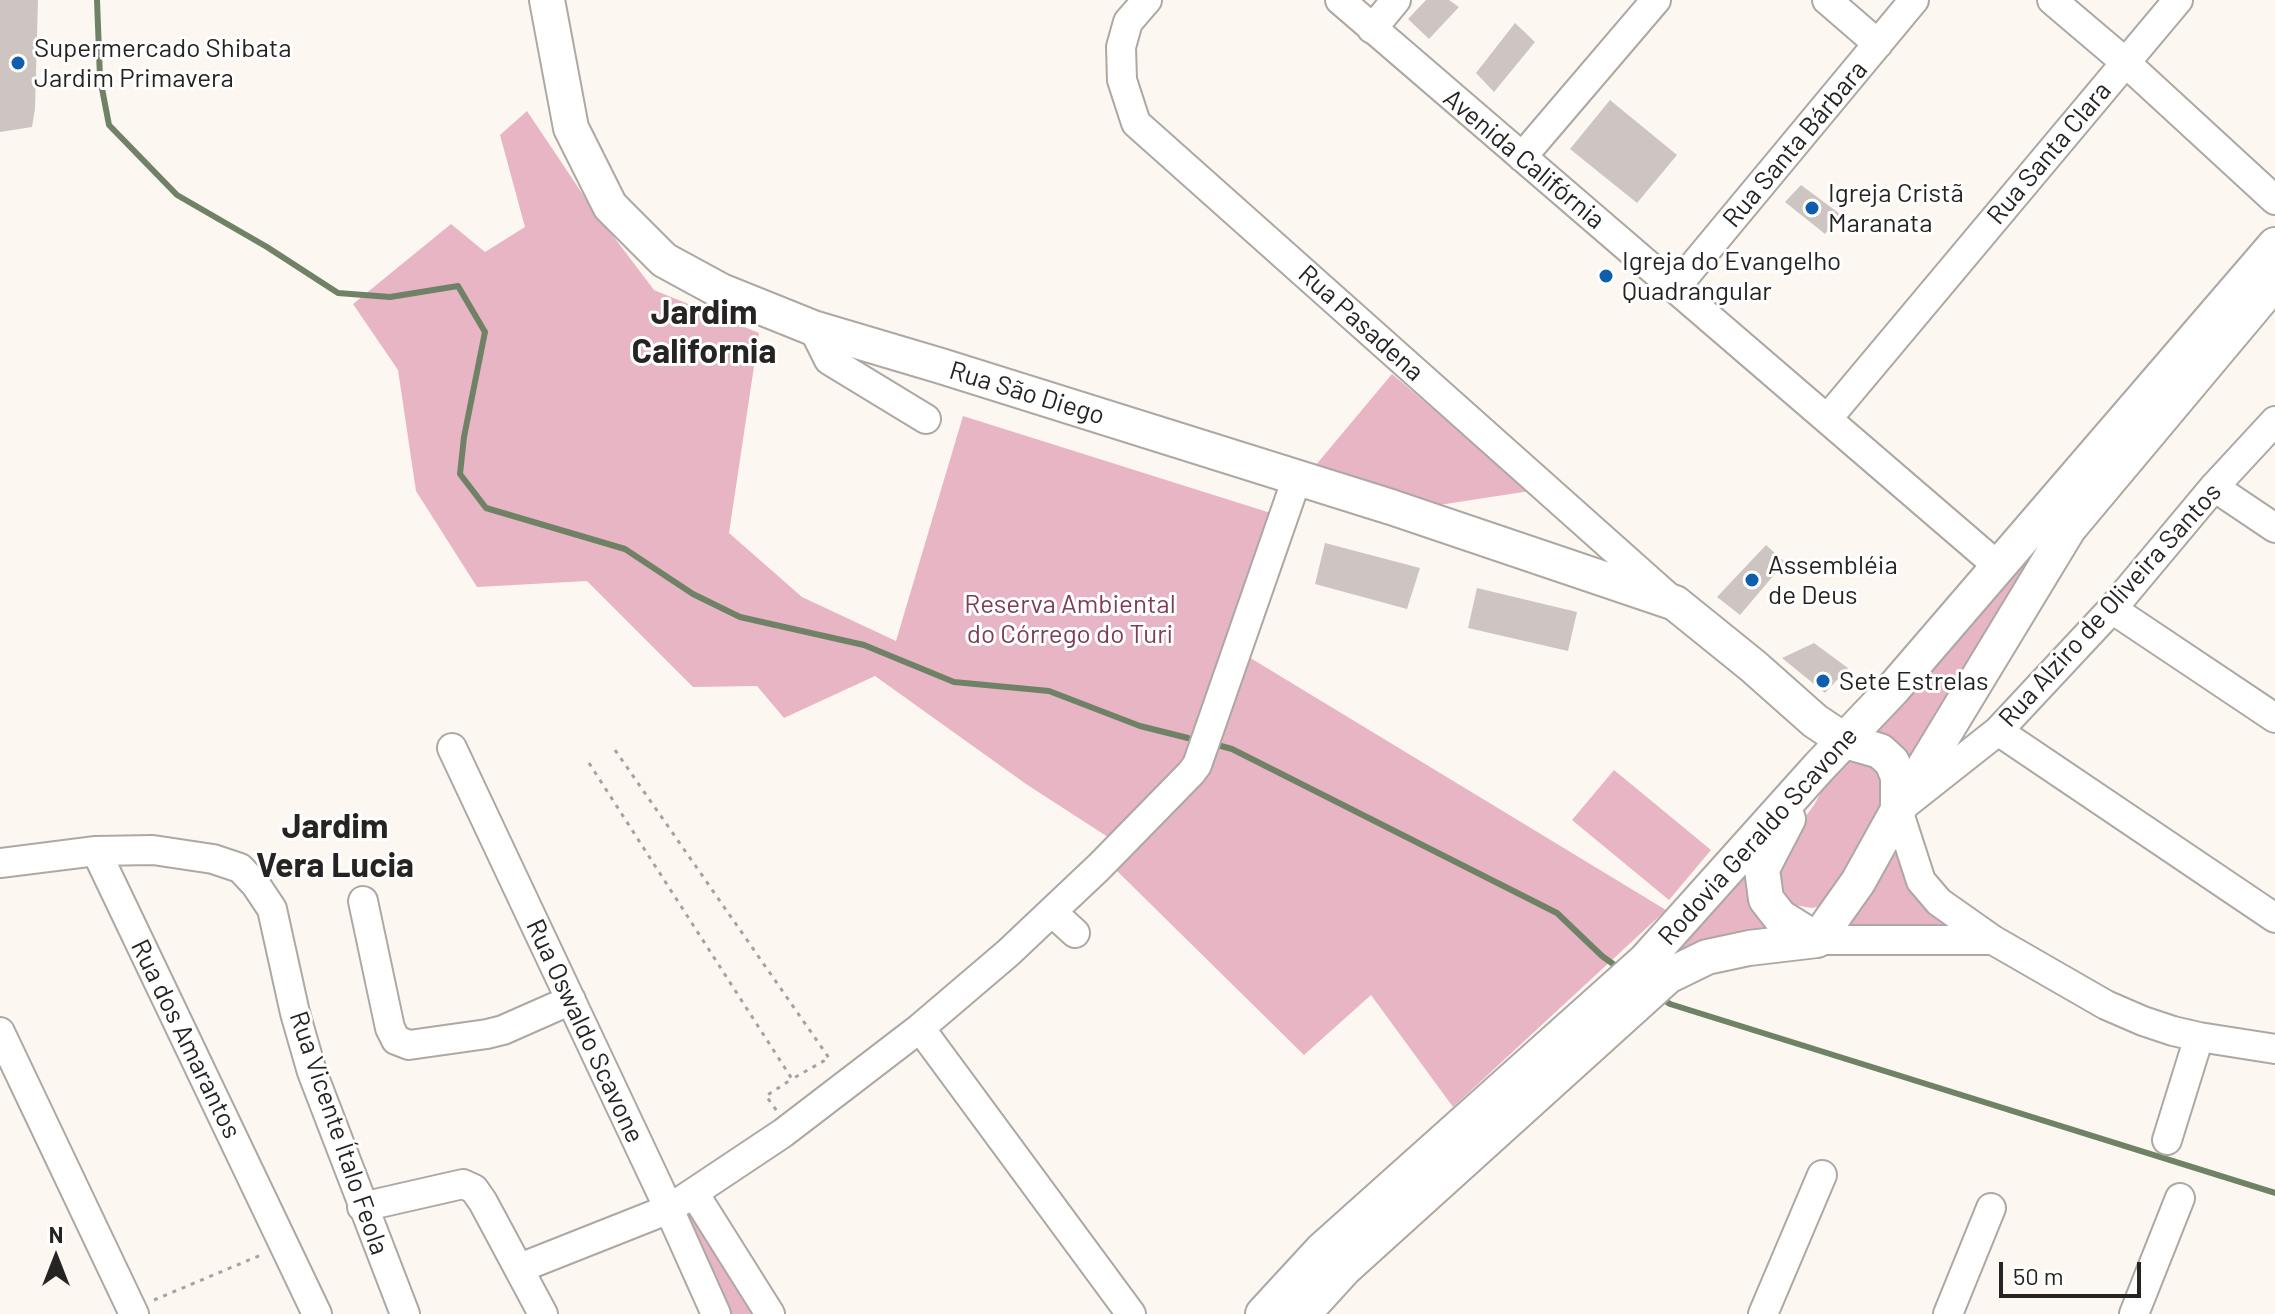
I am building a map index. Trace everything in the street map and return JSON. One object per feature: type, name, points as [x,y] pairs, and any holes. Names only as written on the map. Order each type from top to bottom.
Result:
[{"type":"main road","name":"Rua São Diego","points":[[547,0],[571,128],[610,206],[664,260],[721,291],[813,328],[1391,507],[1610,565],[1675,603],[1815,721],[1845,741]]},
{"type":"main road","name":"Rodovia Geraldo Scavone","points":[[1263,1314],[1322,1250],[1645,961],[1999,567],[2275,245]]},
{"type":"main road","points":[[1819,767],[1762,869],[1766,899],[1780,917],[1817,940],[1858,882],[1898,810],[2069,528],[2275,282]]},
{"type":"main road","points":[[1845,741],[1880,751],[1892,762],[1898,777],[1898,810]]},
{"type":"main road","name":"Rodovia Geraldo Scavone","points":[[1303,1314],[1344,1269],[1668,976],[1707,957],[1749,948],[1817,940]]},
{"type":"street","name":"Rua Pasadena","points":[[1147,0],[1128,22],[1121,47],[1122,80],[1136,123],[1610,565]]},
{"type":"street","name":"Avenida Califórnia","points":[[1340,0],[1999,567]]},
{"type":"street","points":[[1372,29],[1396,0]]},
{"type":"street","points":[[1522,157],[1656,0]]},
{"type":"street","points":[[1827,0],[1878,44]]},
{"type":"street","name":"Rua Santa Bárbara","points":[[1675,288],[1914,0]]},
{"type":"street","points":[[2052,0],[2125,62],[2275,200]]},
{"type":"street","name":"Rua Santa Clara","points":[[1828,418],[2178,0]]},
{"type":"street","points":[[813,328],[829,360],[926,419]]},
{"type":"street","name":"Rua Alziro de Oliveira Santos","points":[[1898,810],[1998,731],[2112,609],[2214,487],[2275,421]]},
{"type":"street","points":[[520,1268],[669,1209],[790,1128],[920,1028],[1008,953],[1099,867],[1197,765],[1297,478]]},
{"type":"street","points":[[2214,487],[2275,528]]},
{"type":"street","points":[[2112,609],[2275,718]]},
{"type":"street","points":[[1998,731],[2275,918]]},
{"type":"street","name":"Rua Oswaldo Scavone","points":[[452,748],[716,1314]]},
{"type":"street","points":[[1898,810],[1921,881],[1939,902],[1993,940],[2106,1005],[2173,1031],[2275,1049]]},
{"type":"street","name":"Rua Vicente Ítalo Feola","points":[[96,851],[153,850],[213,859],[240,868],[256,885],[272,909],[295,1013],[312,1072],[405,1314]]},
{"type":"street","points":[[0,863],[96,851]]},
{"type":"street","name":"Rua dos Amarantos","points":[[96,851],[317,1314]]},
{"type":"street","points":[[363,901],[390,1028],[396,1040],[409,1045],[487,1034],[571,1000]]},
{"type":"street","points":[[1052,912],[1075,933]]},
{"type":"street","points":[[1817,940],[1993,940]]},
{"type":"street","points":[[920,1028],[1131,1314]]},
{"type":"street","points":[[0,1032],[133,1312]]},
{"type":"street","points":[[2167,1140],[2199,1037]]},
{"type":"street","points":[[1763,1314],[1822,1175]]},
{"type":"street","points":[[362,1207],[463,1184],[474,1189],[543,1314]]},
{"type":"street","points":[[694,1193],[770,1314]]},
{"type":"street","points":[[2134,1314],[2180,1198]]},
{"type":"street","points":[[1948,1314],[1991,1208]]},
{"type":"path","points":[[615,750],[829,1058],[766,1096],[790,1128]]},
{"type":"path","points":[[589,763],[792,1079]]},
{"type":"path","points":[[133,1312],[285,1246]]},
{"type":"green space","name":"Reserva Ambiental do Córrego do Turi","points":[[527,111],[592,208],[654,290],[759,333],[729,533],[802,597],[896,641],[963,416],[1274,514],[1229,645],[1666,910],[1453,1107],[1371,995],[1304,1055],[1114,868],[1111,839],[1026,784],[875,676],[784,718],[757,686],[693,687],[587,581],[477,587],[416,491],[398,370],[353,304],[451,224],[485,252],[525,227],[500,135]]},
{"type":"green space","points":[[1392,374],[1530,491],[1426,507],[1315,466]]},
{"type":"green space","points":[[2037,544],[2040,550],[1913,778],[1883,736],[1872,730]]},
{"type":"green space","points":[[1854,758],[1872,760],[1891,785],[1872,834],[1822,906],[1794,905],[1775,887],[1782,848],[1814,805],[1837,764]]},
{"type":"green space","points":[[1614,770],[1711,850],[1669,900],[1572,820]]},
{"type":"green space","points":[[1900,848],[1964,931],[1835,929]]},
{"type":"green space","points":[[1750,862],[1776,933],[1656,972]]},
{"type":"green space","points":[[694,1193],[770,1314],[716,1314],[669,1209]]},
{"type":"building","name":"Supermercado Shibata Jardim Primavera","points":[[0,0],[38,0],[32,127],[0,132]]},
{"type":"building","points":[[1426,0],[1449,0],[1459,7],[1429,39],[1408,19]]},
{"type":"building","points":[[1515,23],[1535,42],[1494,92],[1476,73]]},
{"type":"building","points":[[1610,100],[1677,155],[1637,203],[1570,149]]},
{"type":"building","name":"Igreja Cristã Maranata","points":[[1801,185],[1840,214],[1825,234],[1785,202]]},
{"type":"building","points":[[1325,543],[1420,568],[1407,609],[1315,584]]},
{"type":"building","name":"Assembléia de Deus","points":[[1766,545],[1785,562],[1740,615],[1717,597]]},
{"type":"building","points":[[1477,588],[1577,612],[1568,651],[1468,628]]},
{"type":"building","name":"Sete Estrelas","points":[[1814,643],[1848,668],[1825,693],[1782,658]]},
{"type":"waterway","points":[[97,0],[100,78],[109,125],[177,195],[338,293],[390,297],[458,286],[485,332],[464,437],[460,474],[486,508],[625,549],[693,594],[740,617],[864,645],[954,682],[1049,691],[1140,726],[1188,738]]},
{"type":"waterway","points":[[1221,746],[1557,913],[1620,969]]},
{"type":"waterway","points":[[1661,998],[1670,1004],[2275,1193]]},
{"type":"place","name":"Supermercado Shibata Jardim Primavera","points":[[18,63]]},
{"type":"place","name":"Igreja Cristã Maranata","points":[[1812,208]]},
{"type":"place","name":"Igreja do Evangelho Quadrangular","points":[[1606,276]]},
{"type":"place","name":"Assembléia de Deus","points":[[1752,580]]},
{"type":"place","name":"Sete Estrelas","points":[[1823,681]]},
{"type":"district","name":"Jardim California","points":[[704,332]]},
{"type":"district","name":"Jardim Vera Lucia","points":[[335,846]]}]
